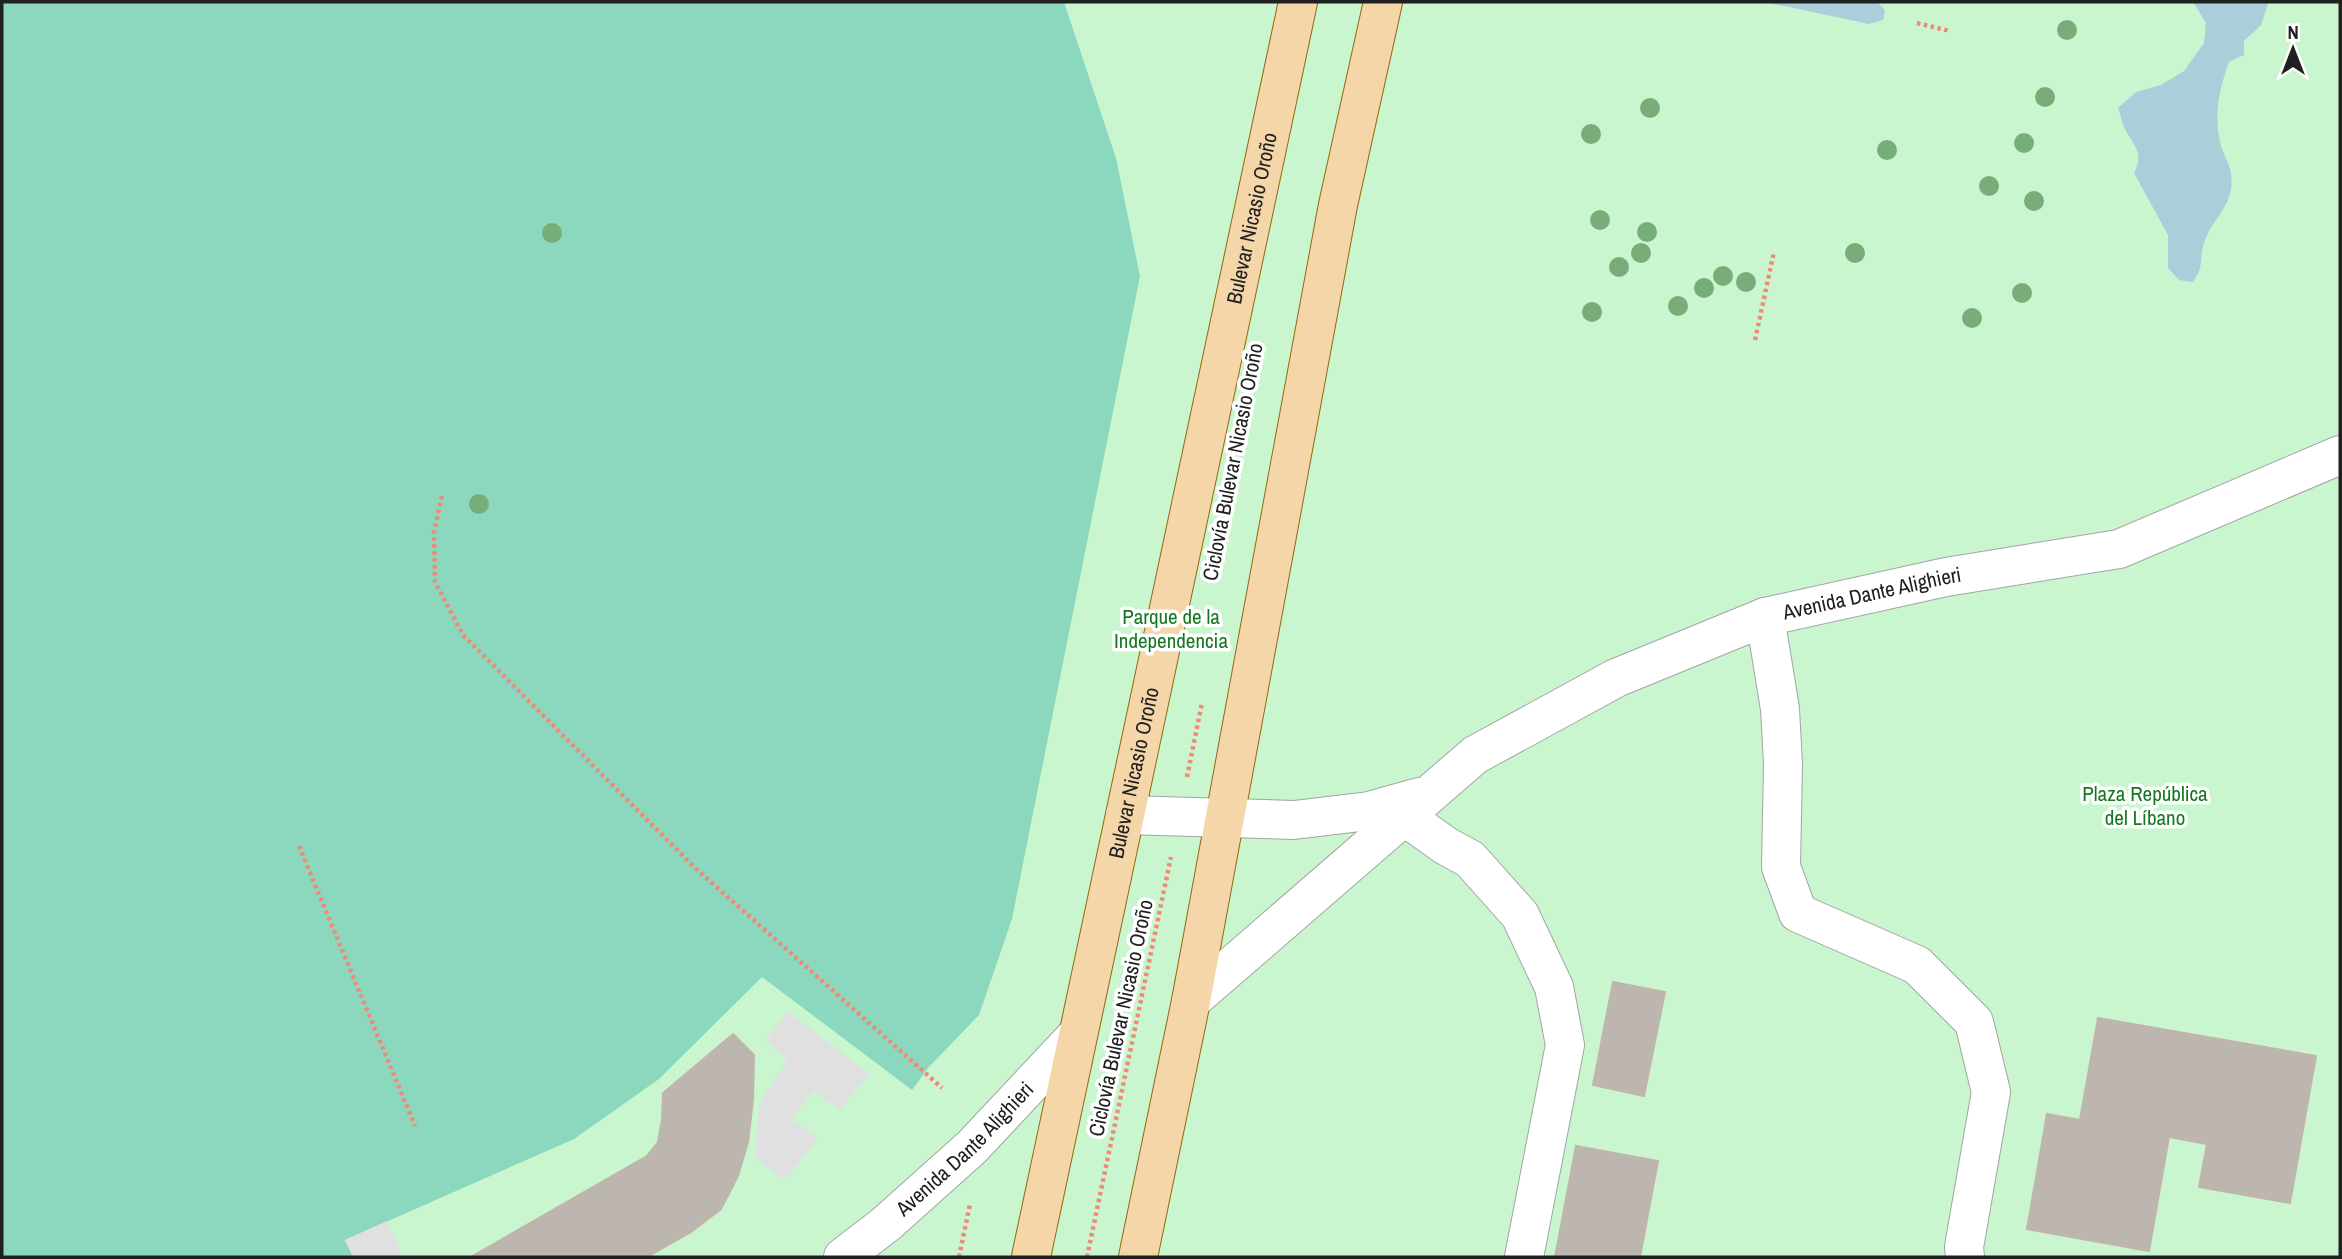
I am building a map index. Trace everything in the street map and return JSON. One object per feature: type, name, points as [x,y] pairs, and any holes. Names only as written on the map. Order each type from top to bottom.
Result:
[{"type":"main road","name":"Bulevar Nicasio Oroño","points":[[1031,1257],[1298,2]]},
{"type":"main road","points":[[1138,1257],[1191,1001],[1338,205],[1383,2]]},
{"type":"street","name":"Avenida Dante Alighieri","points":[[1191,1001],[1475,755],[1616,678],[1765,617],[1946,577],[2119,550],[2340,455]]},
{"type":"street","points":[[1765,617],[1780,709],[1783,764],[1781,867],[1798,913],[1917,965],[1974,1021],[1991,1092],[1964,1247],[1965,1257]]},
{"type":"street","name":"Avenida Dante Alighieri","points":[[1125,815],[1307,818],[1416,805]]},
{"type":"street","points":[[1416,805],[1446,846],[1470,859],[1520,915],[1554,987],[1565,1045],[1524,1257]]},
{"type":"street","name":"Avenida Dante Alighieri","points":[[842,1257],[886,1224],[972,1147],[1078,1034]]},
{"type":"path","points":[[1917,23],[1950,31]]},
{"type":"path","points":[[1755,340],[1774,252]]},
{"type":"path","points":[[442,496],[434,532],[435,582],[463,635],[693,866],[942,1088]]},
{"type":"path","name":"Ciclovía Bulevar Nicasio Oroño","points":[[1087,1257],[1203,694]]},
{"type":"path","points":[[299,846],[415,1126]]},
{"type":"path","points":[[959,1257],[972,1195]]},
{"type":"green space","name":"Parque de la Independencia","points":[[2,2],[2340,2],[2340,1257],[2,1257]]},
{"type":"green space","points":[[2,2],[1064,2],[1116,158],[1140,276],[1012,919],[979,1015],[928,1068],[912,1090],[762,977],[659,1079],[574,1139],[345,1240],[353,1257],[2,1257]]},
{"type":"shaded area","points":[[788,1011],[869,1074],[840,1110],[813,1091],[792,1120],[819,1138],[785,1180],[755,1158],[759,1104],[787,1060],[766,1040]]},
{"type":"shaded area","points":[[387,1221],[403,1257],[353,1257],[345,1240]]},
{"type":"water","points":[[1765,2],[1877,2],[1885,10],[1883,20],[1869,24]]},
{"type":"water","points":[[2193,2],[2268,4],[2261,25],[2244,41],[2244,55],[2229,62],[2223,82],[2218,131],[2232,185],[2226,204],[2206,237],[2200,268],[2193,282],[2179,280],[2168,268],[2168,235],[2134,173],[2138,160],[2137,150],[2118,108],[2136,92],[2161,85],[2184,71],[2204,43],[2206,23]]},
{"type":"building","points":[[1613,982],[1665,992],[1644,1096],[1593,1085]]},
{"type":"building","points":[[2098,1018],[2316,1056],[2290,1203],[2199,1187],[2207,1144],[2169,1137],[2149,1251],[2027,1229],[2047,1114],[2080,1120]]},
{"type":"building","points":[[733,1034],[754,1055],[748,1142],[738,1176],[721,1209],[691,1232],[647,1156],[658,1142],[663,1093]]},
{"type":"building","points":[[1576,1146],[1658,1161],[1640,1257],[1555,1257]]},
{"type":"building","points":[[647,1156],[691,1232],[647,1257],[471,1257]]},
{"type":"park label","name":"Plaza República del Líbano","points":[[2145,806]]}]
